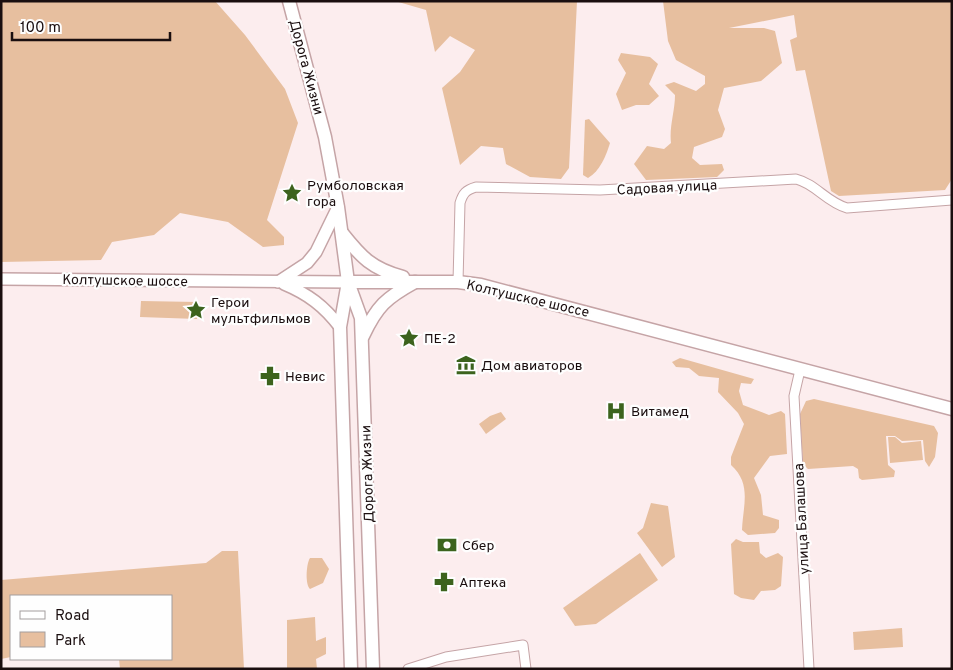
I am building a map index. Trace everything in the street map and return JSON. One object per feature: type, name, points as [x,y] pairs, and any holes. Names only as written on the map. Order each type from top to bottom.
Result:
[{"type":"main road","name":"Дорога Жизни","points":[[289,1],[325,137],[342,232],[348,282],[361,318],[373,669]]},
{"type":"main road","points":[[342,232],[360,256],[371,265],[385,272],[417,281]]},
{"type":"main road","points":[[363,337],[373,314],[382,303],[417,281]]},
{"type":"main road","name":"Дорога Жизни","points":[[348,282],[340,327],[351,669]]},
{"type":"main road","name":"Колтушское шоссе","points":[[348,282],[458,282],[558,304],[952,409]]},
{"type":"street","name":"Садовая улица","points":[[458,282],[460,203],[463,194],[468,189],[476,187],[600,190],[796,179],[810,185],[830,202],[847,208],[952,200]]},
{"type":"street","points":[[278,282],[307,263],[316,252],[338,207]]},
{"type":"street","name":"Колтушское шоссе","points":[[1,280],[348,282]]},
{"type":"street","points":[[278,282],[314,298],[329,312],[340,327]]},
{"type":"street","name":"улица Балашова","points":[[800,370],[794,396],[809,669]]},
{"type":"street","points":[[408,669],[446,656],[523,645],[526,669]]},
{"type":"green space","points":[[1,1],[215,1],[245,35],[285,89],[298,123],[267,220],[284,237],[284,245],[263,247],[228,222],[180,213],[154,235],[112,242],[101,260],[1,262]]},
{"type":"green space","points":[[395,1],[577,1],[569,168],[561,179],[530,177],[506,164],[503,148],[481,146],[460,165],[442,88],[460,72],[475,50],[450,36],[435,52],[426,10]]},
{"type":"green space","points":[[663,1],[952,1],[952,179],[945,190],[839,196],[831,191],[805,70],[796,71],[790,40],[797,37],[794,15],[729,28],[764,28],[775,31],[782,63],[761,81],[724,88],[718,110],[725,129],[722,137],[694,147],[692,158],[700,165],[722,164],[724,170],[717,177],[646,180],[634,164],[647,146],[664,149],[671,143],[675,95],[665,85],[674,82],[696,91],[705,84],[705,76],[676,60],[668,41]]},
{"type":"green space","points":[[621,53],[650,57],[658,64],[649,84],[659,96],[649,105],[636,105],[622,110],[616,94],[626,73],[618,60]]},
{"type":"green space","points":[[589,119],[610,143],[599,167],[588,178],[583,175],[585,120]]},
{"type":"green space","points":[[141,301],[198,302],[197,319],[140,317]]},
{"type":"green space","points":[[680,358],[754,379],[751,384],[741,383],[739,391],[743,405],[769,415],[781,411],[785,414],[787,454],[770,456],[754,478],[761,495],[763,515],[779,520],[779,528],[775,533],[748,535],[742,530],[744,487],[738,472],[731,465],[731,457],[744,424],[738,413],[718,392],[719,378],[699,376],[689,368],[676,367],[672,362]]},
{"type":"green space","points":[[814,399],[934,426],[938,433],[935,457],[929,467],[925,461],[923,440],[902,441],[895,436],[886,436],[888,465],[895,471],[894,477],[862,480],[859,478],[858,469],[853,466],[808,469],[803,464],[800,414],[806,401]]},
{"type":"green space","points":[[501,412],[506,419],[486,434],[479,424],[490,416]]},
{"type":"green space","points":[[888,437],[895,437],[902,443],[921,441],[923,460],[890,463]]},
{"type":"green space","points":[[651,503],[668,506],[675,557],[662,567],[637,533],[643,528]]},
{"type":"green space","points":[[736,539],[743,542],[759,542],[760,553],[766,558],[778,553],[783,557],[781,586],[775,590],[761,591],[754,600],[741,598],[734,594],[731,544]]},
{"type":"green space","points":[[222,551],[238,551],[244,669],[120,669],[119,660],[172,660],[172,595],[10,595],[10,657],[1,659],[1,580],[206,563]]},
{"type":"green space","points":[[640,553],[658,580],[596,624],[575,626],[563,608]]},
{"type":"green space","points":[[310,558],[322,558],[329,569],[323,583],[310,589],[307,583],[307,574]]},
{"type":"green space","points":[[315,617],[316,641],[326,637],[326,654],[316,659],[317,669],[287,669],[287,620]]},
{"type":"green space","points":[[902,628],[903,647],[854,650],[853,632]]},
{"type":"place","name":"Румболовская гора","points":[[292,193]]},
{"type":"place","name":"Герои мультфильмов","points":[[196,310]]},
{"type":"place","name":"ПЕ-2","points":[[409,338]]},
{"type":"place","name":"Дом авиаторов","points":[[466,365]]},
{"type":"place","name":"Невис","points":[[270,376]]},
{"type":"place","name":"Витамед","points":[[616,411]]},
{"type":"place","name":"Сбер","points":[[447,545]]},
{"type":"place","name":"Аптека","points":[[444,582]]}]
